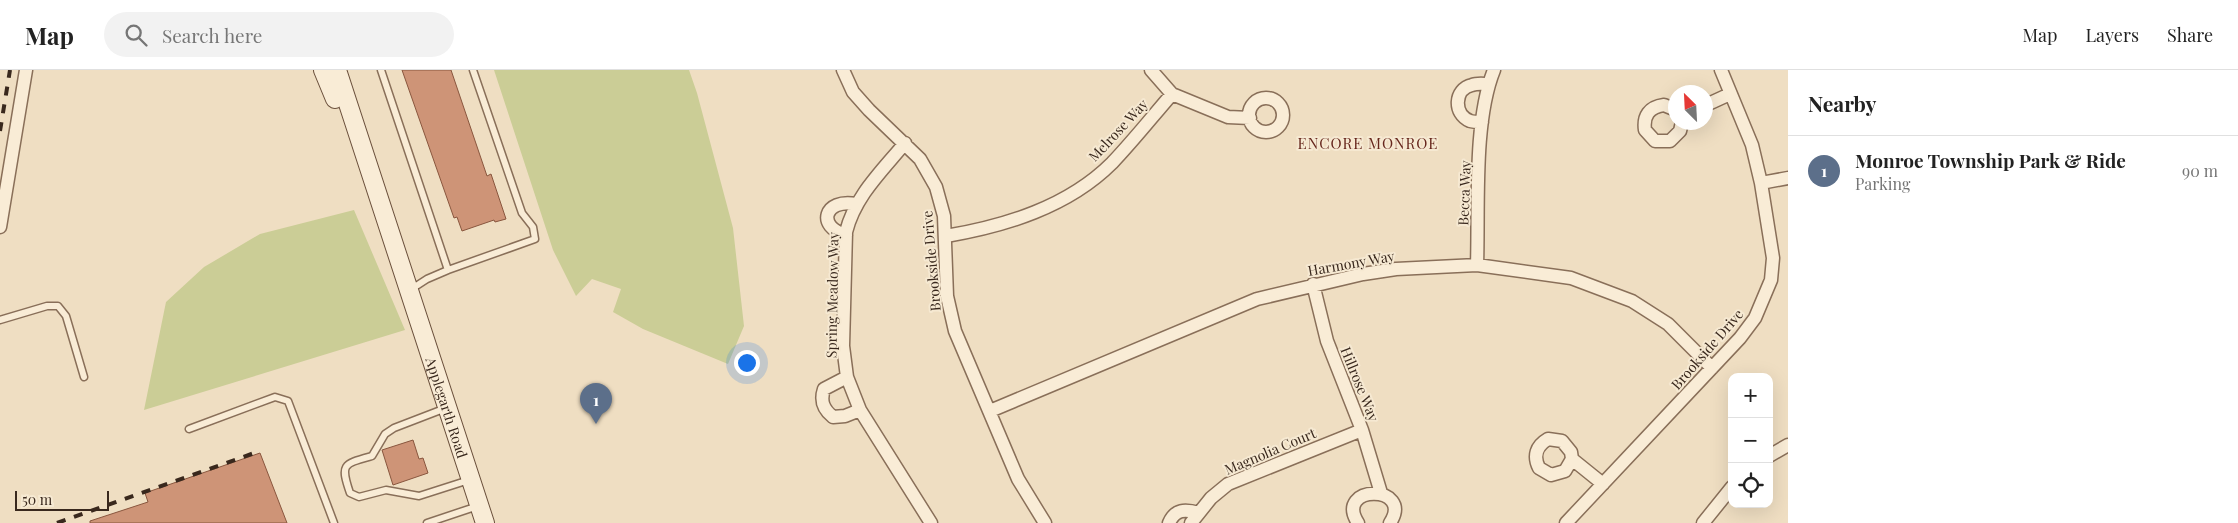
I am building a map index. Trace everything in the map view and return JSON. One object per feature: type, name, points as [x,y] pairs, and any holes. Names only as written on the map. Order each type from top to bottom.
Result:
[{"type":"main road","name":"Applegarth Road","points":[[323,70],[409,291]]},
{"type":"main road","name":"Applegarth Road","points":[[337,70],[485,523]]},
{"type":"street","points":[[0,227],[26,70]]},
{"type":"street","name":"Brookside Drive","points":[[843,70],[858,98],[905,143],[929,171],[936,187],[944,216],[947,296],[955,331],[1018,478],[1045,523]]},
{"type":"street","points":[[1151,70],[1172,94],[1228,117],[1250,118]]},
{"type":"street","name":"Becca Way","points":[[1477,265],[1482,122],[1488,84],[1494,70]]},
{"type":"street","name":"Brookside Drive","points":[[1566,523],[1740,338],[1755,318],[1771,280],[1773,258],[1761,183],[1752,145],[1721,70]]},
{"type":"street","points":[[1482,122],[1469,120],[1460,113],[1457,106],[1459,95],[1465,88],[1472,85],[1488,84]]},
{"type":"street","name":"Melrose Way","points":[[946,236],[1008,223],[1043,209],[1080,187],[1111,164],[1172,94]]},
{"type":"street","points":[[1713,102],[1730,94]]},
{"type":"street","points":[[1668,107],[1664,105],[1650,110],[1644,123],[1645,130],[1655,141],[1670,141],[1680,130]]},
{"type":"street","name":"Spring Meadow Way","points":[[905,143],[856,204],[850,215],[846,235],[843,346],[847,377],[860,410],[932,523]]},
{"type":"street","points":[[1761,183],[1788,178]]},
{"type":"street","points":[[846,235],[832,230],[828,224],[827,216],[830,209],[836,204],[844,202],[856,204]]},
{"type":"street","name":"Harmony Way","points":[[990,411],[1257,299],[1313,284],[1396,269],[1477,265],[1571,278],[1632,301],[1668,324],[1712,368]]},
{"type":"street","name":"Hillrose Way","points":[[1313,284],[1327,341],[1362,430],[1381,493],[1393,504],[1394,511],[1390,523]]},
{"type":"street","name":"Spring Meadow Way","points":[[847,377],[824,389],[821,398],[822,404],[834,417],[845,416],[860,410]]},
{"type":"street","name":"Magnolia Court","points":[[1169,523],[1173,515],[1186,510],[1195,518],[1211,498],[1228,484],[1362,430]]},
{"type":"street","points":[[1773,454],[1788,445]]},
{"type":"street","points":[[1572,459],[1603,484]]},
{"type":"street","points":[[1703,523],[1728,492]]},
{"type":"street","points":[[1358,523],[1354,513],[1359,498],[1366,494],[1381,493]]},
{"type":"lane","points":[[381,70],[448,270]]},
{"type":"lane","points":[[409,291],[427,279],[448,270],[534,239],[533,227],[522,213],[473,70]]},
{"type":"lane","points":[[0,320],[47,306],[58,306],[66,316],[84,377]]},
{"type":"lane","points":[[189,429],[275,397],[288,401],[334,523]]},
{"type":"lane","points":[[447,408],[394,428],[385,434],[372,456],[350,462],[345,466],[343,473],[350,493],[359,497],[386,490],[419,496],[471,480]]},
{"type":"lane","points":[[427,523],[479,506]]},
{"type":"green space","points":[[494,70],[689,70],[697,93],[733,228],[744,326],[728,364],[643,329],[613,312],[621,289],[592,279],[576,296],[553,250]]},
{"type":"green space","points":[[354,210],[405,330],[144,410],[166,302],[204,267],[260,234]]},
{"type":"building","points":[[402,70],[451,70],[487,176],[491,174],[506,219],[495,222],[494,220],[462,231],[457,217],[454,218]]},
{"type":"building","points":[[413,440],[419,459],[423,458],[428,473],[393,485],[382,450]]},
{"type":"building","points":[[260,453],[287,523],[90,523],[90,521],[148,502],[145,493]]},
{"type":"railway","points":[[0,131],[10,70]]},
{"type":"railway","points":[[57,523],[257,452]]},
{"type":"place","name":"Monroe Township Park & Ride","points":[[596,424]]},
{"type":"district","name":"ENCORE MONROE","points":[[1368,143]]}]
